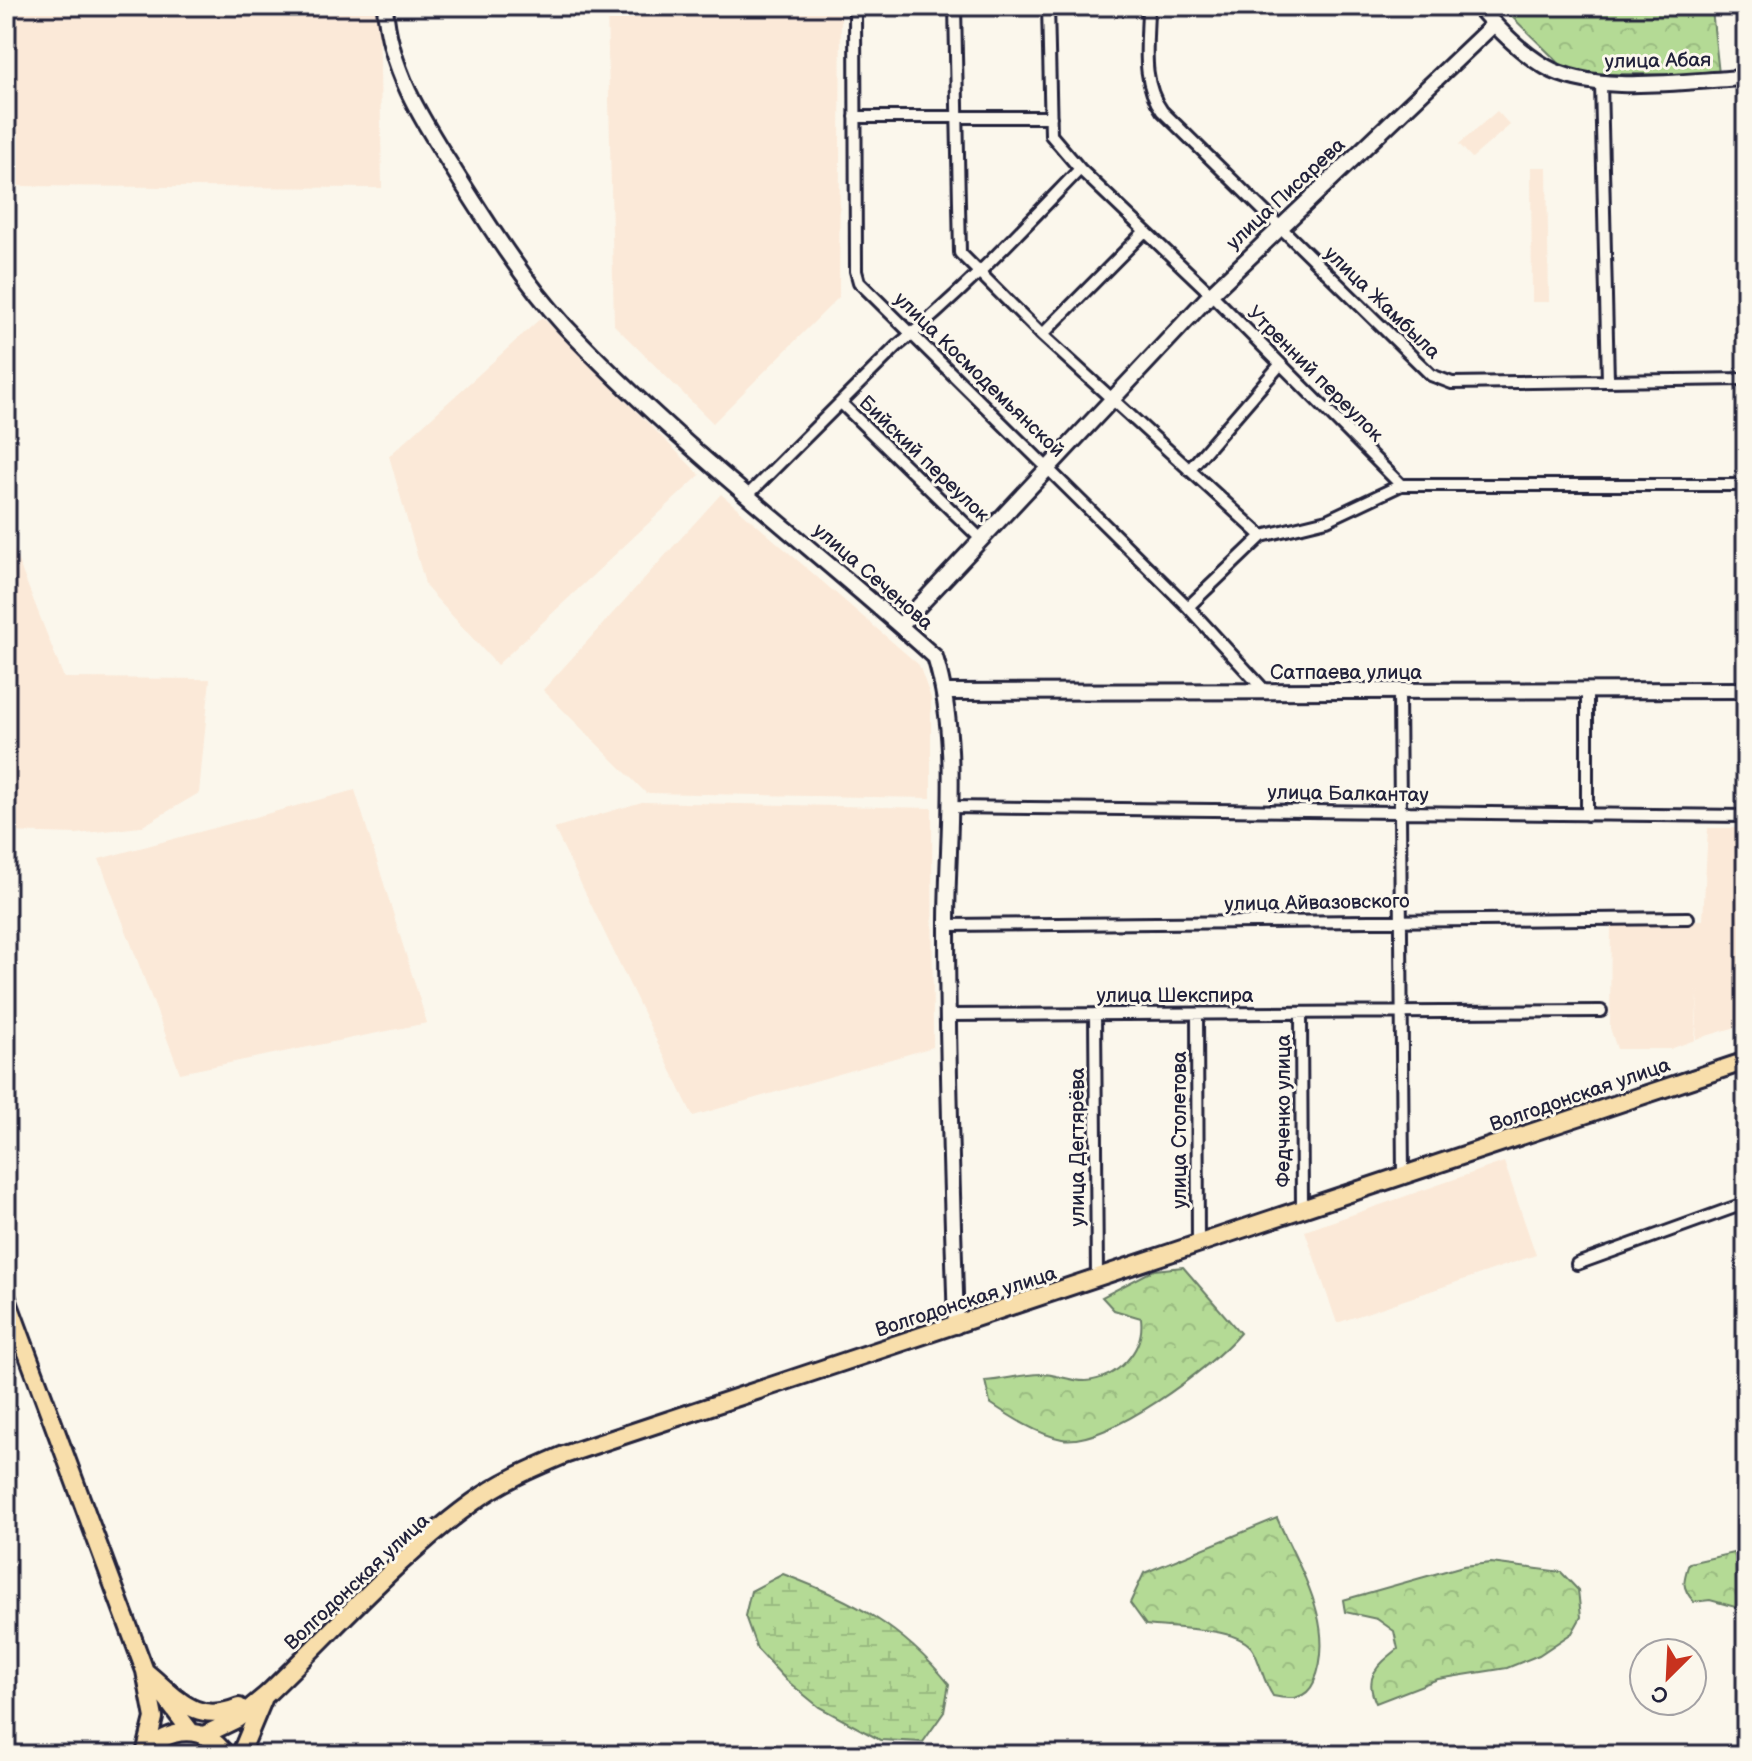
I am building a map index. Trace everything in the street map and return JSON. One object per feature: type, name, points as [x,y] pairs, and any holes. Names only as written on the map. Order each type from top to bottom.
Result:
[{"type":"main road","name":"Волгодонская улица","points":[[141,1755],[165,1736],[198,1733],[237,1719],[266,1695],[431,1536],[471,1503],[516,1475],[564,1455],[986,1317],[1746,1061]]},
{"type":"main road","points":[[6,1296],[145,1671],[154,1718],[141,1755]]},
{"type":"main road","points":[[145,1671],[194,1712],[219,1715],[266,1695]]},
{"type":"main road","points":[[145,1671],[198,1733],[226,1755]]},
{"type":"main road","points":[[240,1755],[266,1695]]},
{"type":"main road","points":[[251,1755],[266,1695]]},
{"type":"street","name":"улица Сеченова","points":[[385,6],[387,32],[411,102],[495,235],[562,323],[655,416],[935,657],[946,692],[949,807],[947,925],[956,1326]]},
{"type":"street","name":"улица Космодемьянской","points":[[855,6],[856,271],[859,282],[909,336],[1050,469],[1188,607],[1267,693]]},
{"type":"street","points":[[955,6],[960,253],[1113,402],[1262,536]]},
{"type":"street","name":"Утренний переулок","points":[[1048,6],[1051,135],[1080,169],[1211,294],[1279,366],[1401,485]]},
{"type":"street","name":"улица Жамбыла","points":[[1148,6],[1147,80],[1151,96],[1277,228],[1431,375],[1452,383],[1746,379]]},
{"type":"street","name":"улица Абая","points":[[1478,6],[1494,24],[1545,67],[1575,79],[1601,83],[1746,78]]},
{"type":"street","name":"улица Писарева","points":[[900,626],[1211,294],[1494,24]]},
{"type":"street","points":[[1601,83],[1608,381]]},
{"type":"street","points":[[855,117],[1051,117]]},
{"type":"street","points":[[747,496],[909,336],[978,273],[1080,169]]},
{"type":"street","points":[[1042,335],[1144,232]]},
{"type":"street","points":[[1189,470],[1279,366]]},
{"type":"street","name":"Бийский переулок","points":[[841,403],[982,540]]},
{"type":"street","points":[[1188,607],[1262,536],[1327,520],[1401,485],[1746,485]]},
{"type":"street","name":"Сатпаева улица","points":[[946,692],[1746,690]]},
{"type":"street","points":[[1587,691],[1587,815]]},
{"type":"street","points":[[1399,692],[1403,1176]]},
{"type":"street","name":"улица Балкантау","points":[[949,807],[1746,816]]},
{"type":"street","name":"улица Айвазовского","points":[[947,925],[1688,918]]},
{"type":"street","name":"улица Шекспира","points":[[950,1015],[1601,1011]]},
{"type":"street","name":"Федченко улица","points":[[1301,1013],[1302,1209]]},
{"type":"street","name":"улица Дегтярёва","points":[[1095,1014],[1097,1279]]},
{"type":"street","name":"улица Столетова","points":[[1197,1014],[1198,1246]]},
{"type":"street","points":[[1577,1264],[1746,1203]]},
{"type":"street","points":[[955,1285],[965,1305],[986,1317]]},
{"type":"street","points":[[926,1337],[947,1310],[955,1285]]},
{"type":"shaded area","points":[[6,6],[379,6],[382,188],[6,186]]},
{"type":"shaded area","points":[[607,8],[841,8],[839,297],[713,423],[614,325]]},
{"type":"shaded area","points":[[1497,111],[1510,125],[1472,158],[1459,144]]},
{"type":"shaded area","points":[[1531,167],[1547,167],[1549,302],[1532,302]]},
{"type":"shaded area","points":[[542,317],[700,475],[497,665],[426,587],[389,456]]},
{"type":"shaded area","points":[[721,494],[919,665],[931,698],[931,798],[646,793],[543,690]]},
{"type":"shaded area","points":[[6,530],[64,678],[210,679],[199,793],[141,827],[77,834],[6,832]]},
{"type":"shaded area","points":[[355,790],[427,1023],[180,1073],[99,859]]},
{"type":"shaded area","points":[[642,802],[932,808],[933,1047],[693,1116],[554,828]]},
{"type":"shaded area","points":[[1708,828],[1746,828],[1746,1024],[1696,1039],[1698,991],[1695,1040],[1670,1049],[1617,1049],[1610,1028],[1611,920],[1703,920]]},
{"type":"shaded area","points":[[1504,1162],[1536,1255],[1337,1323],[1305,1231]]},
{"type":"green space","points":[[1501,6],[1716,6],[1712,10],[1719,74],[1592,74],[1563,67]]},
{"type":"green space","points":[[1183,1267],[1240,1333],[1183,1383],[1131,1418],[1081,1438],[1062,1439],[1043,1433],[990,1403],[985,1381],[1042,1374],[1085,1381],[1118,1369],[1138,1341],[1141,1318],[1114,1310],[1102,1297],[1154,1270]]},
{"type":"green space","points":[[1277,1518],[1313,1598],[1321,1640],[1320,1661],[1311,1688],[1291,1698],[1273,1696],[1253,1650],[1245,1642],[1204,1630],[1146,1625],[1130,1603],[1144,1573]]},
{"type":"green space","points":[[1746,1552],[1746,1610],[1710,1600],[1694,1602],[1684,1584],[1689,1563]]},
{"type":"green space","points":[[1491,1563],[1561,1572],[1578,1590],[1581,1617],[1572,1633],[1539,1655],[1507,1668],[1438,1679],[1376,1703],[1372,1694],[1372,1678],[1379,1666],[1398,1649],[1394,1631],[1377,1619],[1345,1612],[1343,1600],[1463,1566]]},
{"type":"green space","points":[[783,1574],[831,1594],[874,1617],[913,1646],[949,1684],[944,1712],[923,1742],[880,1740],[819,1707],[786,1680],[757,1649],[745,1616],[751,1591]]}]
